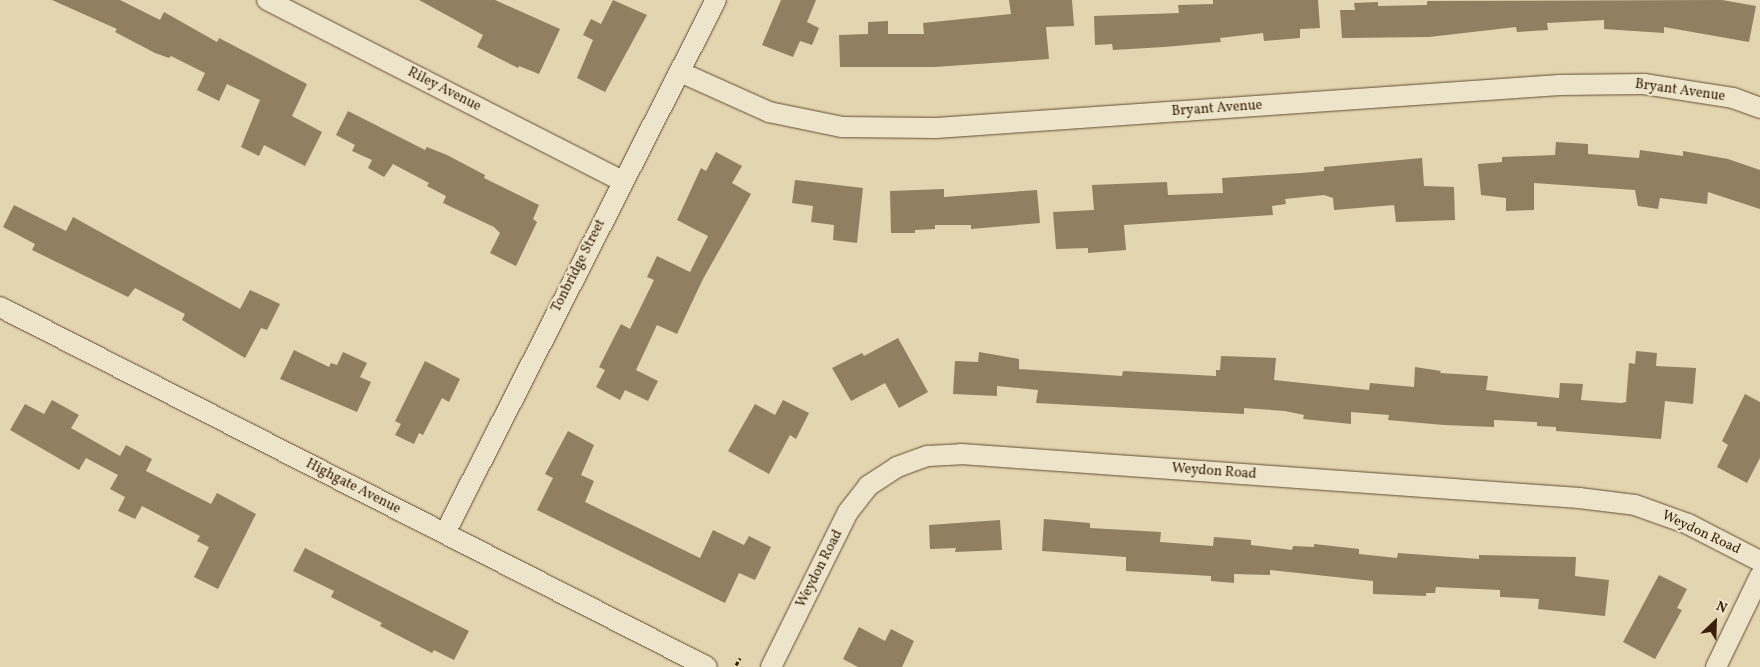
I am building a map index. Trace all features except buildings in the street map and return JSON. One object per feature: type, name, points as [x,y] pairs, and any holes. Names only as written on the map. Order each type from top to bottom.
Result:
[{"type":"street","name":"Riley Avenue","points":[[267,0],[622,181]]},
{"type":"street","name":"Tonbridge Street","points":[[444,533],[716,0]]},
{"type":"street","name":"Bryant Avenue","points":[[680,72],[769,112],[842,127],[936,128],[1560,85],[1644,84],[1733,98],[1760,108]]},
{"type":"street","name":"Highgate Avenue","points":[[0,307],[707,667]]},
{"type":"street","name":"Weydon Road","points":[[770,667],[848,512],[868,486],[897,467],[928,456],[961,454],[1579,498],[1635,505],[1688,524],[1760,561]]},
{"type":"street","points":[[1716,667],[1760,576]]},
{"type":"path","points":[[736,665],[740,658]]}]
